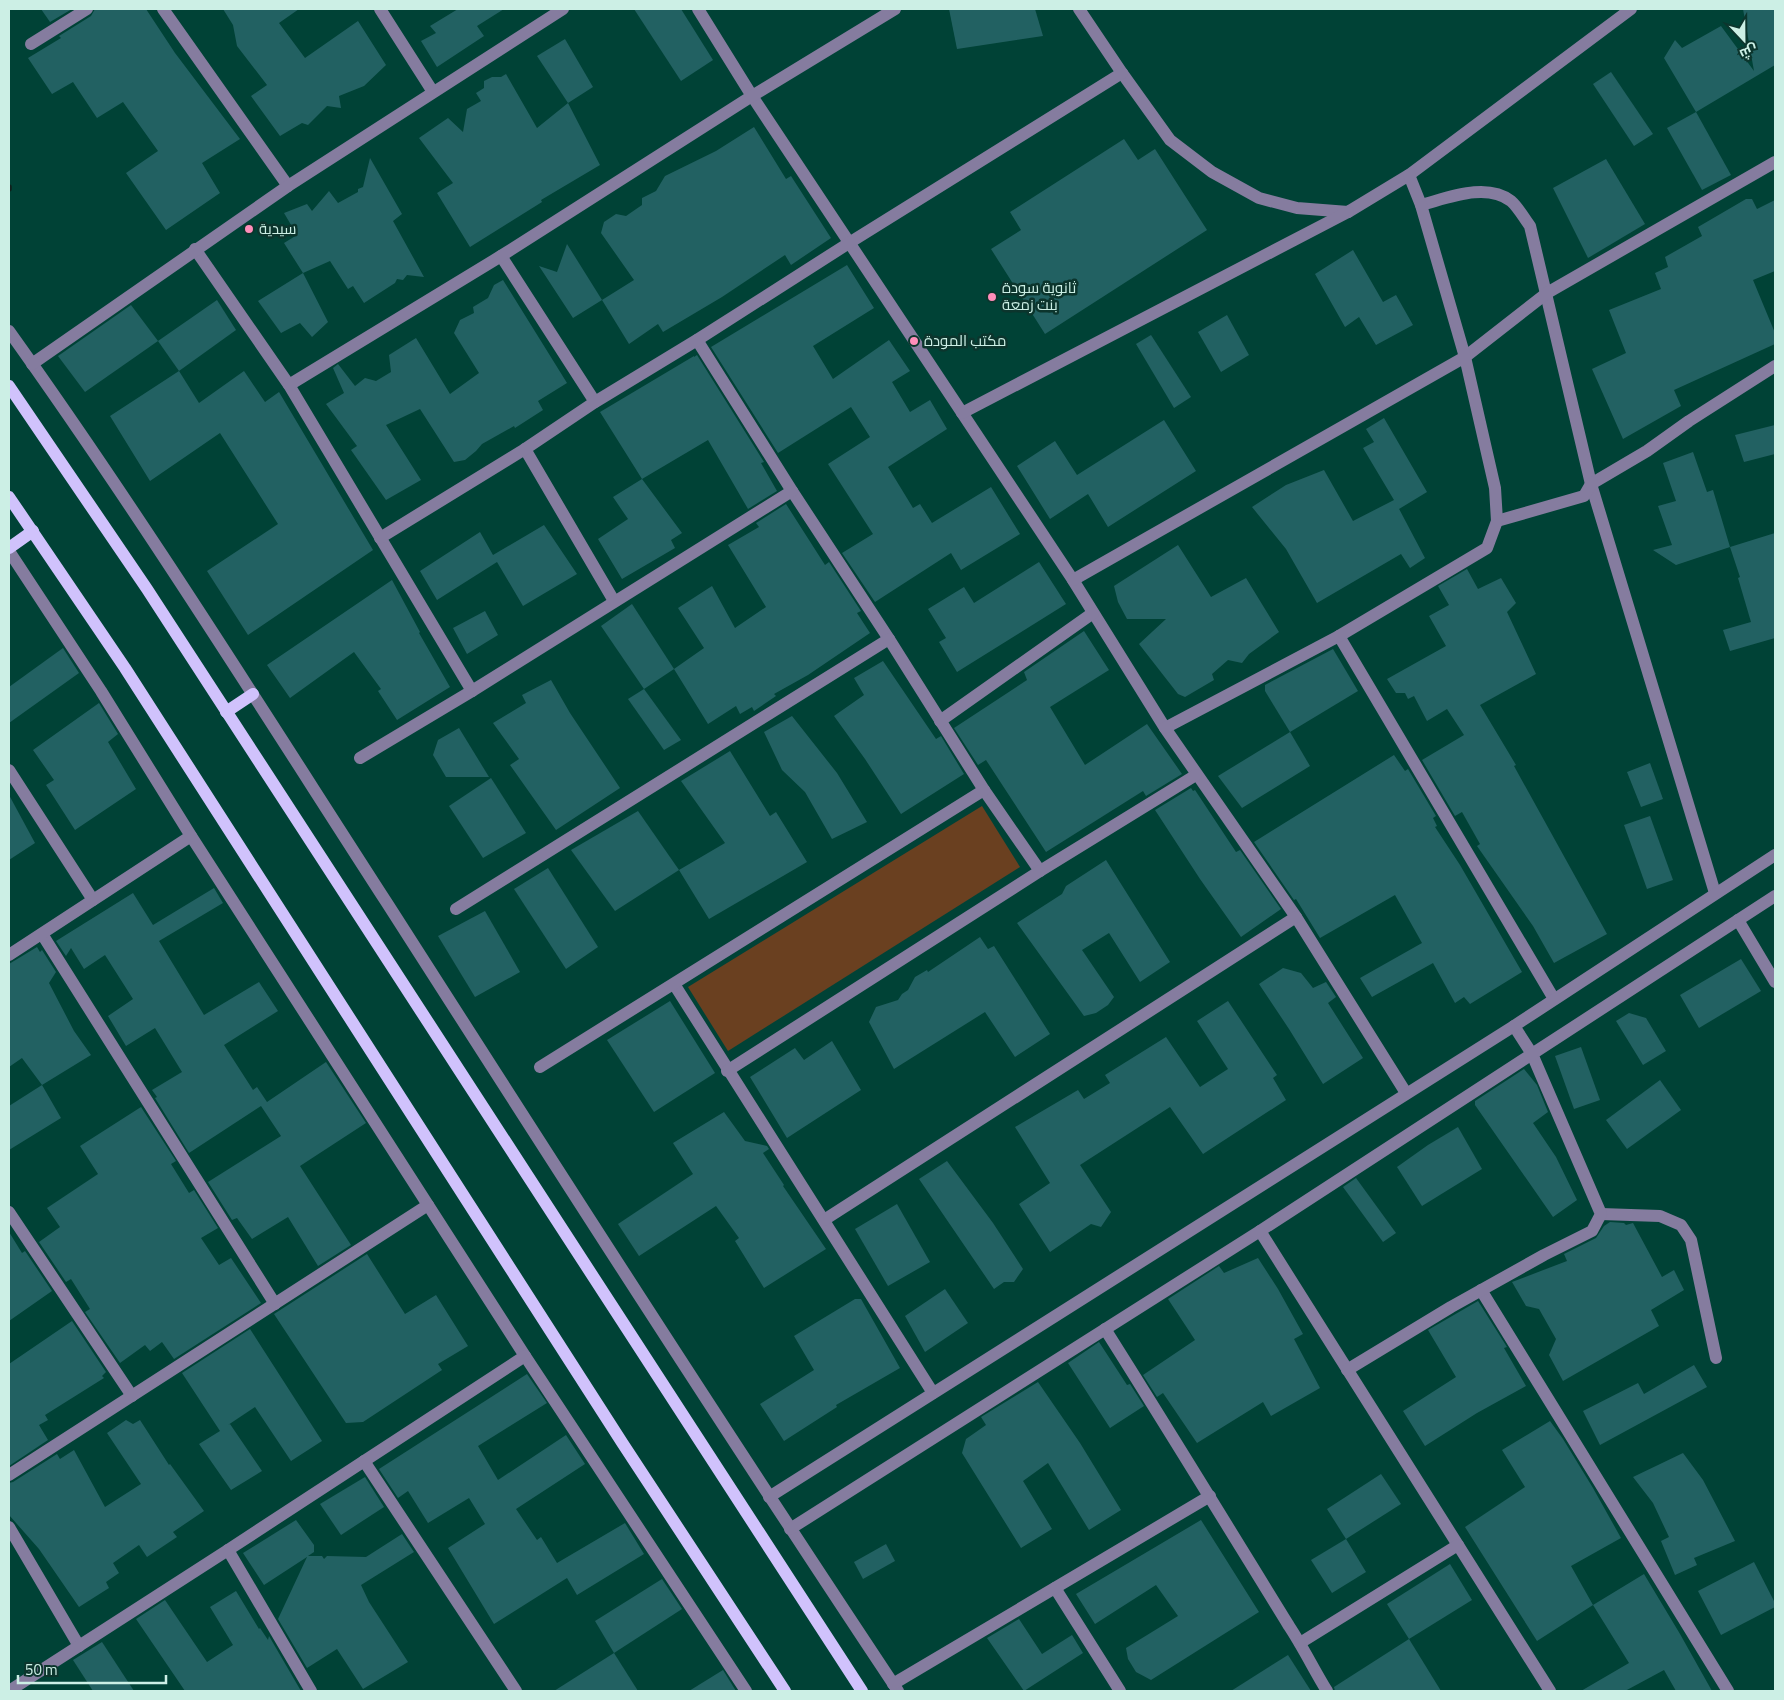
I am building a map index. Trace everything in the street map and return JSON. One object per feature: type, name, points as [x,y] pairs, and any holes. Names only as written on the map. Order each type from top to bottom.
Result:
[{"type":"main road","points":[[9,386],[142,582],[862,1691]]},
{"type":"main road","points":[[9,497],[130,676],[613,1428],[785,1691]]},
{"type":"main road","points":[[9,549],[33,531]]},
{"type":"main road","points":[[226,712],[253,694]]},
{"type":"street","points":[[31,44],[87,9]]},
{"type":"street","points":[[163,9],[288,186]]},
{"type":"street","points":[[380,9],[433,92]]},
{"type":"street","points":[[32,364],[288,186],[563,9]]},
{"type":"street","points":[[698,9],[752,96],[1073,580],[1165,728],[1296,917],[1406,1093]]},
{"type":"street","points":[[289,385],[501,256],[752,96],[895,9]]},
{"type":"street","points":[[1079,9],[1122,74],[1170,140],[1212,172],[1259,198],[1297,208],[1348,212]]},
{"type":"street","points":[[962,413],[1348,212],[1409,176],[1631,9]]},
{"type":"street","points":[[380,538],[1122,74]]},
{"type":"street","points":[[1073,580],[1465,357],[1547,294],[1775,162]]},
{"type":"street","points":[[1165,728],[1339,636],[1487,548],[1497,521],[1495,488],[1465,357],[1421,205],[1409,176]]},
{"type":"street","points":[[1421,205],[1468,194],[1494,193],[1512,202],[1530,226],[1591,484],[1715,894]]},
{"type":"street","points":[[195,249],[289,385],[472,691]]},
{"type":"street","points":[[501,256],[595,402]]},
{"type":"street","points":[[9,331],[138,520],[253,694],[769,1497],[895,1687],[1055,1588],[1210,1496]]},
{"type":"street","points":[[697,340],[984,790],[1040,871]]},
{"type":"street","points":[[1497,521],[1584,496],[1591,484],[1647,450],[1775,366]]},
{"type":"street","points":[[525,449],[614,601]]},
{"type":"street","points":[[360,758],[472,691],[792,491]]},
{"type":"street","points":[[9,549],[525,1356],[746,1691]]},
{"type":"street","points":[[940,721],[1093,613]]},
{"type":"street","points":[[1339,636],[1554,999]]},
{"type":"street","points":[[456,909],[889,639]]},
{"type":"street","points":[[9,770],[93,900]]},
{"type":"street","points":[[728,1071],[1040,871],[1196,775]]},
{"type":"street","points":[[540,1066],[984,790]]},
{"type":"street","points":[[9,955],[191,836]]},
{"type":"street","points":[[769,1497],[1514,1026],[1775,855]]},
{"type":"street","points":[[790,1529],[1260,1231],[1775,896]]},
{"type":"street","points":[[824,1220],[1296,917]]},
{"type":"street","points":[[1738,920],[1775,982]]},
{"type":"street","points":[[42,934],[275,1304]]},
{"type":"street","points":[[674,984],[933,1393]]},
{"type":"street","points":[[1347,1370],[1481,1290],[1592,1231],[1600,1214],[1532,1054],[1514,1026]]},
{"type":"street","points":[[9,1476],[428,1205]]},
{"type":"street","points":[[9,1212],[132,1396]]},
{"type":"street","points":[[1600,1214],[1660,1216],[1681,1225],[1691,1240],[1716,1358]]},
{"type":"street","points":[[1260,1231],[1550,1691]]},
{"type":"street","points":[[1481,1290],[1728,1691]]},
{"type":"street","points":[[1105,1329],[1210,1496],[1300,1643],[1327,1691]]},
{"type":"street","points":[[9,1691],[525,1356]]},
{"type":"street","points":[[364,1461],[516,1691]]},
{"type":"street","points":[[9,1527],[79,1646]]},
{"type":"street","points":[[1300,1643],[1458,1545]]},
{"type":"street","points":[[228,1550],[311,1691]]},
{"type":"street","points":[[1055,1588],[1120,1691]]},
{"type":"shaded area","points":[[982,806],[1020,867],[728,1051],[688,987]]},
{"type":"building","points":[[41,9],[72,9],[50,22]]},
{"type":"building","points":[[95,9],[146,9],[175,53],[240,139],[202,163],[220,193],[166,230],[126,173],[158,151],[123,102],[97,118],[73,82],[52,94],[28,58],[61,38],[59,36],[91,16]]},
{"type":"building","points":[[223,9],[299,9],[279,23],[305,58],[358,21],[386,65],[364,86],[339,96],[341,108],[327,106],[308,125],[302,123],[280,136],[251,96],[267,85],[237,46],[233,25]]},
{"type":"building","points":[[458,9],[504,9],[477,26],[484,36],[437,67],[421,41],[436,33],[430,26]]},
{"type":"building","points":[[634,9],[681,9],[713,60],[681,81]]},
{"type":"building","points":[[949,9],[1035,9],[1043,36],[957,49]]},
{"type":"building","points":[[1743,9],[1775,9],[1775,65],[1696,112],[1664,58],[1675,40],[1682,48],[1721,26],[1754,71]]},
{"type":"building","points":[[565,39],[593,87],[568,103],[537,56]]},
{"type":"building","points":[[1611,72],[1653,134],[1634,146],[1593,84]]},
{"type":"building","points":[[506,74],[537,128],[568,103],[600,165],[541,200],[542,202],[470,247],[437,193],[453,183],[419,138],[448,118],[463,132],[467,109],[481,101],[476,93],[484,88],[484,81]]},
{"type":"building","points":[[1696,112],[1731,175],[1702,190],[1667,128]]},
{"type":"building","points":[[754,127],[786,179],[791,176],[831,238],[791,265],[785,255],[722,297],[663,332],[658,324],[629,344],[602,300],[634,280],[601,233],[604,222],[616,214],[626,216],[642,205],[642,198],[656,191],[665,176],[716,151]]},
{"type":"building","points":[[1124,139],[1138,160],[1155,149],[1207,230],[1045,334],[991,249],[1021,230],[1010,212]]},
{"type":"building","points":[[370,158],[402,214],[393,221],[424,277],[407,275],[403,280],[397,279],[395,283],[364,303],[353,286],[348,289],[330,261],[303,273],[284,243],[297,235],[284,213],[307,204],[312,211],[329,191],[338,203],[358,192],[358,189],[363,187]]},
{"type":"building","points":[[1606,159],[1645,224],[1588,258],[1553,188]]},
{"type":"building","points":[[1746,199],[1752,199],[1757,209],[1775,200],[1775,271],[1753,280],[1775,333],[1775,344],[1674,390],[1681,406],[1623,439],[1592,369],[1626,353],[1609,310],[1661,289],[1655,273],[1668,267],[1665,257],[1702,236],[1698,227]]},
{"type":"building","points":[[567,244],[602,300],[573,318],[539,266],[557,272]]},
{"type":"building","points":[[1353,250],[1383,302],[1396,295],[1413,325],[1376,345],[1359,317],[1345,327],[1315,274]]},
{"type":"building","points":[[847,265],[874,308],[813,346],[833,379],[889,340],[910,371],[892,382],[910,412],[930,400],[947,429],[888,467],[913,508],[920,504],[932,523],[991,487],[1020,534],[961,570],[951,553],[875,602],[842,553],[873,534],[828,464],[870,437],[851,407],[778,453],[711,347]]},
{"type":"building","points":[[303,273],[328,322],[312,337],[300,323],[281,333],[258,301]]},
{"type":"building","points":[[503,280],[567,383],[538,401],[543,410],[515,428],[514,426],[482,444],[465,460],[454,462],[420,409],[386,425],[421,480],[386,500],[351,450],[357,446],[326,404],[344,393],[333,368],[338,364],[355,386],[365,378],[376,381],[391,372],[389,355],[416,338],[450,394],[479,373],[454,333],[460,320],[474,313],[473,307],[488,298],[494,285]]},
{"type":"building","points":[[217,300],[236,330],[179,371],[158,341]]},
{"type":"building","points":[[131,305],[158,341],[85,392],[58,356]]},
{"type":"building","points":[[1227,315],[1249,355],[1221,372],[1198,332]]},
{"type":"building","points":[[1151,335],[1191,397],[1174,408],[1136,344]]},
{"type":"building","points":[[697,355],[764,462],[761,463],[777,491],[748,509],[708,440],[642,479],[600,412]]},
{"type":"building","points":[[179,371],[199,403],[244,371],[265,402],[279,392],[373,550],[248,635],[207,571],[278,524],[220,433],[150,481],[110,416]]},
{"type":"building","points":[[1384,418],[1427,492],[1399,509],[1425,558],[1410,568],[1401,554],[1317,603],[1286,549],[1252,507],[1286,485],[1324,470],[1353,521],[1394,500],[1363,448],[1374,442],[1366,429]]},
{"type":"building","points":[[1164,420],[1196,471],[1108,527],[1088,494],[1050,519],[1017,466],[1055,441],[1077,475]]},
{"type":"building","points":[[1775,425],[1775,454],[1744,462],[1735,435]]},
{"type":"building","points":[[1693,452],[1707,492],[1713,490],[1730,547],[1676,565],[1653,550],[1672,545],[1658,506],[1676,501],[1663,463]]},
{"type":"building","points":[[642,479],[682,533],[671,540],[675,548],[622,579],[598,539],[628,519],[613,497]]},
{"type":"building","points":[[786,504],[825,565],[829,562],[861,611],[857,613],[870,633],[808,675],[774,694],[776,696],[754,711],[752,707],[740,714],[736,706],[708,724],[674,669],[704,648],[678,608],[712,586],[735,628],[766,607],[728,545],[759,527],[756,523]]},
{"type":"building","points":[[544,525],[577,574],[523,606],[497,562],[437,600],[420,571],[480,532],[493,555]]},
{"type":"building","points":[[1775,533],[1775,638],[1730,651],[1723,630],[1751,622],[1738,578],[1740,577],[1730,547]]},
{"type":"building","points":[[1178,545],[1211,597],[1246,578],[1279,632],[1249,654],[1242,663],[1228,660],[1212,674],[1214,680],[1185,697],[1178,694],[1139,644],[1166,619],[1127,619],[1118,602],[1114,586]]},
{"type":"building","points":[[1039,562],[1066,604],[957,672],[939,642],[946,638],[928,609],[964,587],[974,603]]},
{"type":"building","points":[[1467,569],[1478,589],[1501,578],[1516,603],[1507,612],[1536,674],[1480,705],[1516,765],[1514,766],[1607,934],[1554,963],[1533,926],[1477,846],[1480,844],[1462,812],[1455,816],[1422,760],[1464,735],[1447,709],[1427,721],[1414,696],[1408,699],[1405,693],[1396,693],[1387,679],[1446,646],[1429,616],[1449,605],[1438,586]]},
{"type":"building","points":[[392,580],[419,633],[450,687],[397,720],[378,691],[381,689],[354,652],[290,698],[267,665]]},
{"type":"building","points":[[632,604],[674,669],[644,689],[601,626]]},
{"type":"building","points":[[485,611],[498,635],[467,654],[453,628]]},
{"type":"building","points":[[1084,631],[1109,670],[1050,707],[1085,765],[1147,724],[1182,774],[1146,796],[1143,791],[1046,852],[986,760],[978,765],[954,728],[1027,680],[1024,672]]},
{"type":"building","points":[[63,648],[79,673],[9,723],[9,687]]},
{"type":"building","points":[[1333,649],[1358,691],[1290,732],[1265,691],[1265,685]]},
{"type":"building","points":[[883,661],[936,739],[941,736],[964,774],[901,814],[834,716],[864,695],[854,678]]},
{"type":"building","points":[[551,680],[570,713],[620,788],[556,830],[510,765],[519,759],[493,723],[526,703],[522,695]]},
{"type":"building","points":[[644,689],[681,740],[664,750],[628,699]]},
{"type":"building","points":[[99,703],[118,734],[108,742],[136,789],[75,830],[46,785],[54,780],[33,750]]},
{"type":"building","points":[[792,716],[837,773],[867,822],[832,839],[805,792],[782,770],[764,732]]},
{"type":"building","points":[[459,728],[489,777],[446,777],[433,755],[438,740]]},
{"type":"building","points":[[1290,732],[1310,766],[1242,808],[1218,776]]},
{"type":"building","points":[[730,751],[770,816],[776,812],[807,862],[709,919],[679,870],[725,843],[681,781]]},
{"type":"building","points":[[1394,755],[1405,771],[1408,769],[1436,816],[1433,818],[1437,826],[1435,827],[1460,865],[1522,972],[1470,1004],[1464,997],[1455,1003],[1433,963],[1372,997],[1360,978],[1422,943],[1395,895],[1320,938],[1296,899],[1294,900],[1254,842]]},
{"type":"building","points":[[1650,763],[1663,799],[1641,807],[1627,772]]},
{"type":"building","points":[[491,778],[526,833],[483,858],[449,806]]},
{"type":"building","points":[[1191,788],[1193,791],[1195,790],[1236,852],[1240,850],[1281,909],[1241,937],[1155,810]]},
{"type":"building","points":[[9,795],[35,843],[9,860]]},
{"type":"building","points":[[638,811],[679,870],[615,911],[571,850]]},
{"type":"building","points":[[1650,816],[1673,880],[1647,889],[1624,825]]},
{"type":"building","points":[[1106,860],[1170,962],[1140,982],[1109,933],[1082,950],[1114,997],[1108,1005],[1096,1013],[1084,1016],[1017,923],[1062,894],[1066,886]]},
{"type":"building","points":[[548,868],[598,947],[566,969],[514,889]]},
{"type":"building","points":[[214,888],[223,903],[159,941],[204,1015],[259,982],[278,1011],[224,1045],[253,1090],[257,1087],[267,1102],[326,1062],[366,1123],[300,1166],[351,1245],[318,1266],[288,1217],[252,1239],[237,1218],[232,1220],[208,1182],[281,1136],[261,1106],[189,1153],[152,1090],[182,1072],[155,1028],[126,1046],[108,1016],[133,999],[105,955],[84,969],[71,948],[66,956],[56,941],[133,893],[153,925]]},
{"type":"building","points":[[485,911],[520,972],[475,997],[438,936]]},
{"type":"building","points":[[980,937],[988,949],[994,946],[1050,1034],[1015,1057],[985,1012],[894,1069],[869,1022],[876,1007],[898,1000],[908,990],[915,977],[927,970],[928,972]]},
{"type":"building","points":[[37,947],[40,952],[42,950],[56,972],[49,983],[74,1031],[91,1055],[42,1085],[22,1058],[9,1067],[9,964]]},
{"type":"building","points":[[1741,959],[1761,991],[1699,1028],[1680,995]]},
{"type":"building","points":[[1283,968],[1301,973],[1313,988],[1326,982],[1336,997],[1328,1003],[1363,1058],[1323,1084],[1259,984]]},
{"type":"building","points":[[670,1001],[715,1073],[654,1112],[607,1040]]},
{"type":"building","points":[[1228,1001],[1277,1075],[1273,1078],[1286,1100],[1203,1154],[1170,1107],[1080,1165],[1111,1212],[1101,1227],[1091,1224],[1050,1252],[1019,1204],[1050,1183],[1015,1127],[1078,1090],[1084,1099],[1110,1083],[1105,1075],[1166,1037],[1200,1087],[1228,1069],[1197,1021]]},
{"type":"building","points":[[1629,1013],[1646,1018],[1666,1051],[1643,1065],[1616,1021]]},
{"type":"building","points":[[832,1041],[861,1090],[787,1138],[750,1077],[795,1048],[804,1060]]},
{"type":"building","points":[[1581,1047],[1600,1100],[1574,1109],[1555,1056]]},
{"type":"building","points":[[1524,1069],[1537,1085],[1548,1112],[1533,1123],[1556,1157],[1577,1200],[1553,1217],[1475,1105],[1475,1101]]},
{"type":"building","points":[[1660,1080],[1681,1110],[1627,1149],[1606,1120]]},
{"type":"building","points":[[42,1085],[61,1118],[9,1150],[9,1106]]},
{"type":"building","points":[[141,1107],[176,1161],[171,1164],[189,1193],[194,1190],[218,1228],[201,1238],[219,1265],[231,1258],[261,1303],[174,1359],[162,1342],[150,1351],[145,1345],[120,1363],[85,1312],[90,1309],[71,1279],[66,1282],[39,1242],[60,1227],[47,1208],[98,1174],[80,1146]]},
{"type":"building","points":[[724,1112],[745,1141],[767,1146],[769,1149],[763,1153],[826,1249],[764,1288],[735,1241],[739,1238],[716,1206],[639,1256],[618,1224],[693,1174],[673,1143]]},
{"type":"building","points":[[1458,1127],[1482,1169],[1422,1206],[1397,1167]]},
{"type":"building","points":[[947,1161],[993,1223],[1023,1269],[1014,1282],[1004,1282],[994,1289],[919,1179]]},
{"type":"building","points":[[1356,1178],[1396,1233],[1383,1242],[1343,1187]]},
{"type":"building","points":[[897,1204],[930,1262],[888,1286],[855,1229]]},
{"type":"building","points":[[1610,1222],[1624,1223],[1626,1225],[1633,1223],[1662,1277],[1674,1270],[1684,1290],[1651,1310],[1659,1326],[1563,1381],[1549,1355],[1556,1339],[1539,1309],[1526,1306],[1512,1282],[1567,1261],[1564,1254],[1596,1238],[1604,1226]]},
{"type":"building","points":[[9,1232],[22,1253],[25,1251],[52,1291],[9,1321]]},
{"type":"building","points":[[367,1254],[405,1314],[436,1295],[468,1346],[438,1364],[442,1370],[363,1422],[346,1423],[274,1314]]},
{"type":"building","points":[[1258,1258],[1303,1334],[1294,1339],[1320,1388],[1271,1416],[1263,1402],[1197,1443],[1163,1393],[1157,1397],[1143,1375],[1195,1340],[1168,1299],[1219,1266],[1224,1273]]},
{"type":"building","points":[[945,1289],[968,1323],[925,1352],[905,1316]]},
{"type":"building","points":[[855,1299],[861,1299],[900,1368],[836,1405],[837,1407],[784,1441],[760,1404],[814,1370],[794,1336]]},
{"type":"building","points":[[1478,1301],[1507,1347],[1504,1348],[1526,1386],[1477,1413],[1425,1446],[1403,1411],[1456,1377],[1428,1330]]},
{"type":"building","points":[[72,1321],[106,1372],[102,1376],[104,1378],[45,1415],[48,1420],[39,1425],[48,1440],[9,1466],[9,1364]]},
{"type":"building","points":[[250,1329],[322,1441],[291,1461],[255,1407],[228,1425],[230,1424],[262,1471],[231,1490],[199,1444],[220,1431],[182,1373]]},
{"type":"building","points":[[1099,1342],[1127,1385],[1130,1384],[1144,1406],[1110,1428],[1068,1363]]},
{"type":"building","points":[[1694,1365],[1707,1387],[1600,1445],[1583,1411],[1638,1383],[1644,1394]]},
{"type":"building","points":[[527,1374],[547,1403],[478,1446],[498,1480],[566,1435],[585,1464],[516,1509],[537,1540],[541,1537],[557,1563],[625,1523],[644,1554],[577,1595],[567,1578],[494,1624],[448,1548],[485,1524],[469,1498],[428,1523],[408,1491],[398,1498],[379,1469]]},
{"type":"building","points":[[1038,1382],[1080,1443],[1121,1510],[1089,1530],[1048,1463],[1023,1481],[1052,1529],[1021,1548],[962,1453],[966,1439],[986,1425],[981,1417]]},
{"type":"building","points":[[126,1420],[133,1424],[140,1420],[169,1465],[204,1511],[173,1532],[177,1537],[147,1557],[139,1545],[113,1563],[119,1573],[106,1582],[109,1588],[79,1607],[39,1549],[9,1515],[9,1483],[57,1454],[60,1459],[74,1450],[105,1507],[141,1484],[107,1433]]},
{"type":"building","points":[[1550,1421],[1593,1488],[1621,1538],[1571,1566],[1593,1605],[1537,1641],[1465,1527],[1525,1487],[1502,1450]]},
{"type":"building","points":[[1683,1453],[1703,1480],[1735,1541],[1694,1558],[1697,1565],[1675,1575],[1661,1541],[1669,1537],[1653,1503],[1633,1477]]},
{"type":"building","points":[[1381,1474],[1401,1504],[1346,1539],[1327,1509]]},
{"type":"building","points":[[365,1477],[384,1507],[341,1535],[320,1504]]},
{"type":"building","points":[[296,1520],[314,1545],[314,1552],[308,1556],[322,1556],[324,1559],[327,1556],[366,1557],[402,1534],[414,1552],[361,1585],[369,1602],[408,1662],[363,1689],[337,1649],[307,1668],[278,1619],[307,1557],[264,1585],[243,1553]]},
{"type":"building","points":[[1201,1520],[1259,1612],[1151,1680],[1136,1672],[1128,1659],[1126,1648],[1178,1616],[1156,1585],[1095,1624],[1076,1594]]},
{"type":"building","points":[[1346,1539],[1366,1572],[1332,1593],[1311,1560]]},
{"type":"building","points":[[886,1544],[895,1561],[863,1579],[854,1562]]},
{"type":"building","points":[[1754,1562],[1775,1603],[1775,1607],[1721,1635],[1698,1591]]},
{"type":"building","points":[[1450,1564],[1472,1600],[1409,1639],[1387,1604]]},
{"type":"building","points":[[1644,1574],[1712,1691],[1676,1691],[1664,1670],[1625,1691],[1581,1691],[1629,1663],[1593,1605]]},
{"type":"building","points":[[662,1579],[682,1609],[614,1653],[595,1621]]},
{"type":"building","points":[[236,1591],[259,1629],[268,1640],[269,1636],[301,1691],[185,1691],[136,1619],[165,1600],[207,1662],[233,1645],[210,1607]]},
{"type":"building","points":[[1019,1619],[1042,1654],[1072,1635],[1083,1653],[1024,1691],[987,1638]]},
{"type":"building","points":[[1409,1639],[1441,1691],[1335,1691],[1334,1687]]},
{"type":"building","points":[[102,1642],[134,1691],[93,1691],[73,1660]]},
{"type":"building","points":[[614,1653],[638,1691],[554,1691]]},
{"type":"building","points":[[1288,1655],[1311,1691],[1231,1691]]},
{"type":"building","points":[[723,1670],[736,1691],[689,1691]]},
{"type":"place","name":"سيدية","points":[[249,229]]},
{"type":"place","name":"ثانوية سودة بنت زمعة","points":[[992,297]]},
{"type":"place","name":"مكتب المودة","points":[[914,341]]}]
